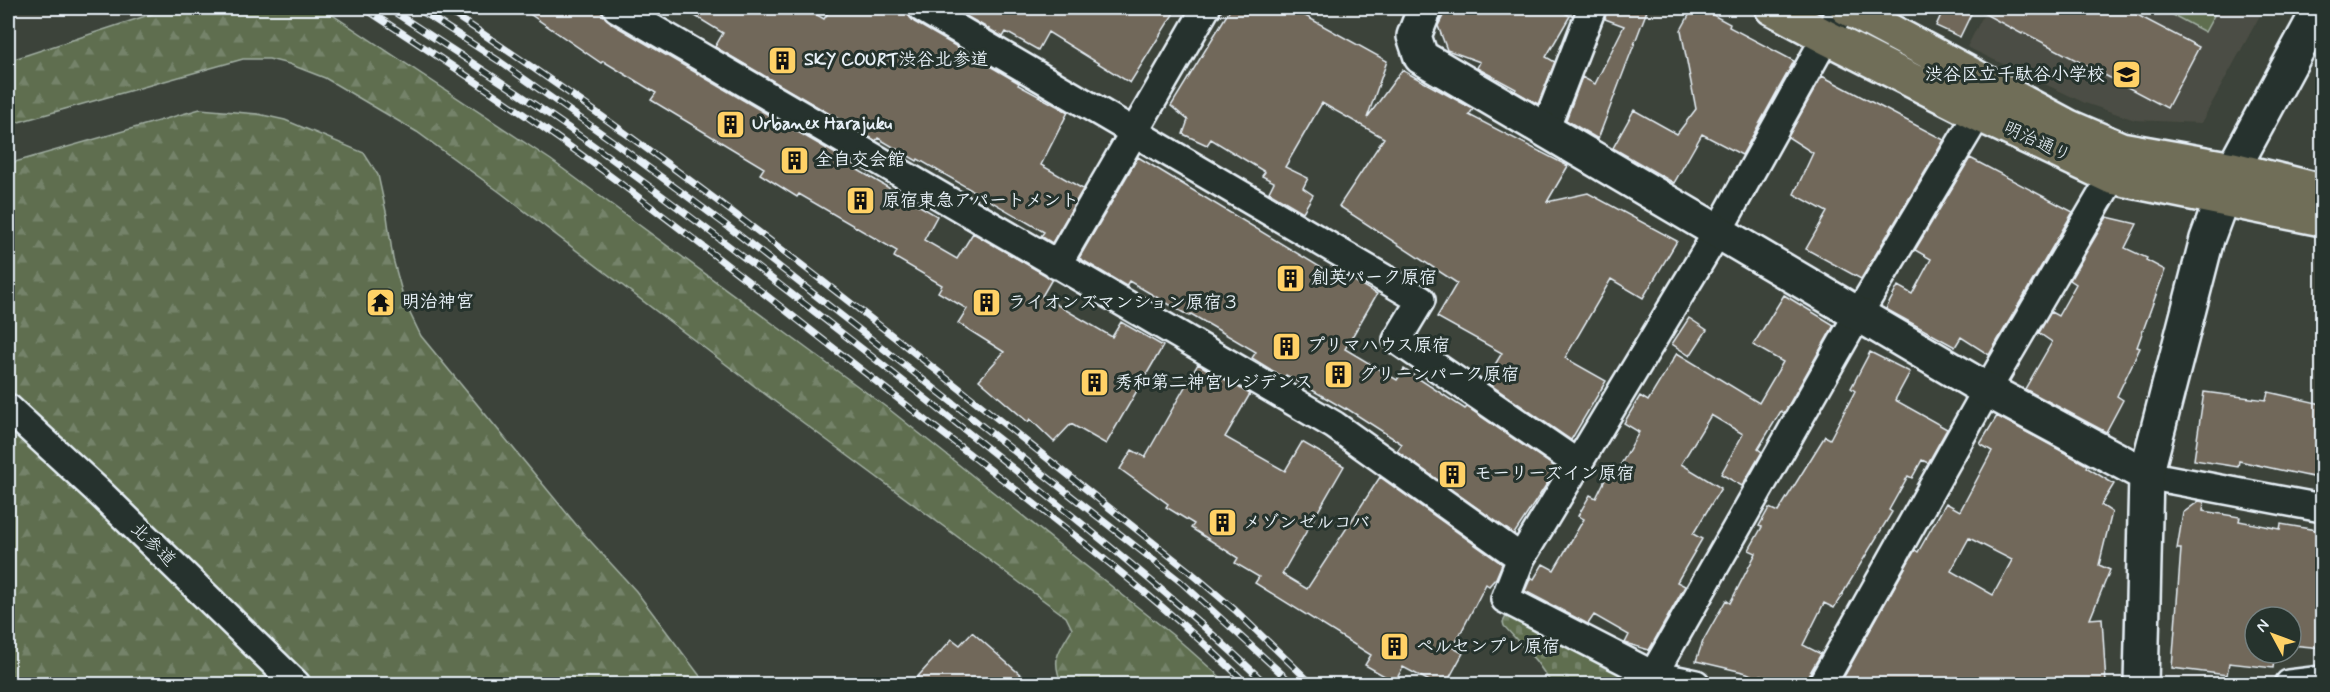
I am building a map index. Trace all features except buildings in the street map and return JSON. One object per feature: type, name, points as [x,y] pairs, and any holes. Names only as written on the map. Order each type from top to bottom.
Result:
[{"type":"main road","name":"明治通り","points":[[1772,8],[1978,114],[2112,177],[2322,219]]},
{"type":"main road","name":"明治通り","points":[[1847,8],[2069,127],[2100,141],[2121,149],[2233,169],[2322,191]]},
{"type":"street","points":[[617,8],[1334,425],[1521,558]]},
{"type":"street","points":[[922,8],[1421,300],[1397,340],[1578,464]]},
{"type":"street","points":[[1058,265],[1206,8]]},
{"type":"street","points":[[1425,8],[1414,36],[1421,57],[1987,390],[2146,475],[2322,508]]},
{"type":"street","points":[[1545,130],[1592,8]]},
{"type":"street","points":[[1696,684],[1653,675],[1505,600],[1521,558],[1718,233],[1842,8]]},
{"type":"street","points":[[2141,684],[2146,475],[2207,239],[2233,169],[2320,8]]},
{"type":"street","points":[[1653,675],[1859,313],[1978,114]]},
{"type":"street","points":[[1822,684],[1987,390],[2112,177]]},
{"type":"street","name":"北参道","points":[[8,408],[297,684]]},
{"type":"street","points":[[2289,684],[2322,680]]},
{"type":"shaded area","name":"渋谷区立千駄谷小学校","points":[[1987,8],[2264,8],[2201,123],[2135,120],[2085,103],[1967,47]]},
{"type":"green space","points":[[170,8],[322,8],[551,160],[890,410],[1174,636],[1228,684],[1062,684],[1057,668],[1058,656],[1072,629],[1066,617],[782,407],[501,193],[417,132],[325,78],[269,59],[243,59],[8,125],[8,61]]},
{"type":"green space","points":[[2160,8],[2218,8],[2205,32]]},
{"type":"green space","points":[[200,109],[258,114],[285,120],[364,153],[378,175],[393,259],[405,303],[421,336],[583,533],[636,591],[706,684],[8,684],[8,164]]},
{"type":"green space","points":[[1510,609],[1637,675],[1633,684],[1552,684],[1536,661],[1504,626],[1503,622]]},
{"type":"railway","points":[[364,8],[552,134],[689,236],[1084,543],[1208,647],[1247,684]]},
{"type":"railway","points":[[388,8],[594,146],[786,290],[1109,546],[1189,613],[1266,684]]},
{"type":"railway","points":[[417,8],[499,61],[726,225],[1181,582],[1293,684]]},
{"type":"railway","points":[[444,8],[541,73],[636,141],[823,281],[1189,571],[1235,610],[1312,684]]},
{"type":"place","name":"SKY COURT渋谷北参道","points":[[783,60]]},
{"type":"place","name":"渋谷区立千駄谷小学校","points":[[2126,75]]},
{"type":"place","name":"Urbanex Harajuku","points":[[731,124]]},
{"type":"place","name":"全自交会館","points":[[794,160]]},
{"type":"place","name":"原宿東急アパートメント","points":[[861,201]]},
{"type":"place","name":"創英パーク原宿","points":[[1290,278]]},
{"type":"place","name":"明治神宮","points":[[381,302]]},
{"type":"place","name":"ライオンズマンション原宿３","points":[[987,303]]},
{"type":"place","name":"プリマハウス原宿","points":[[1286,346]]},
{"type":"place","name":"グリーンパーク原宿","points":[[1338,375]]},
{"type":"place","name":"秀和第二神宮レジデンス","points":[[1094,383]]},
{"type":"place","name":"モーリーズイン原宿","points":[[1453,474]]},
{"type":"place","name":"メゾンゼルコバ","points":[[1222,523]]},
{"type":"place","name":"ペルセンプレ原宿","points":[[1395,647]]}]
